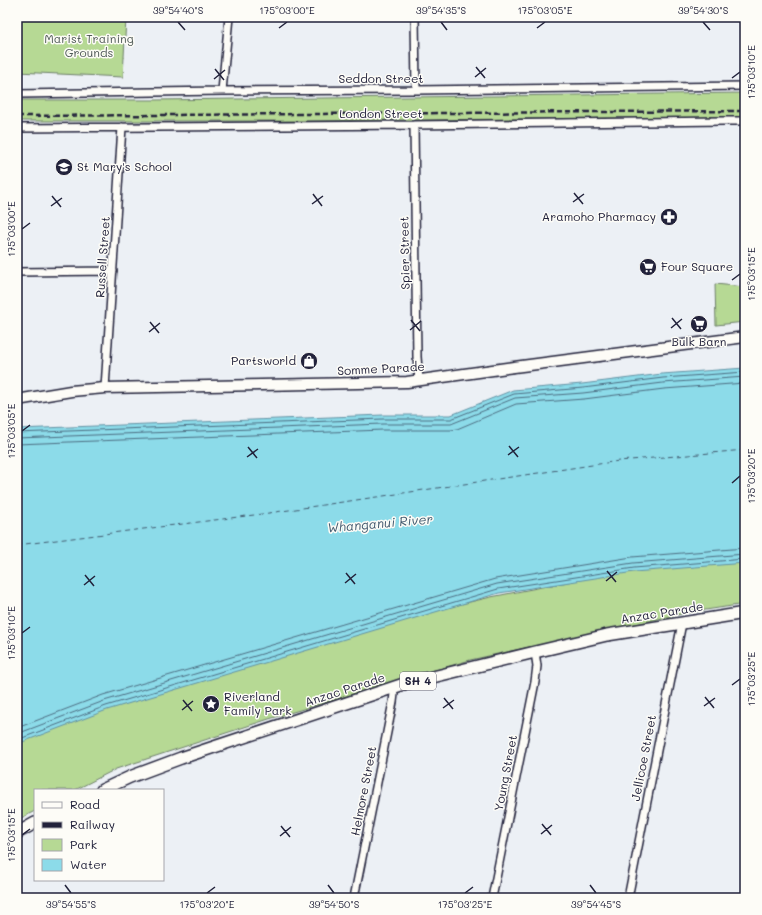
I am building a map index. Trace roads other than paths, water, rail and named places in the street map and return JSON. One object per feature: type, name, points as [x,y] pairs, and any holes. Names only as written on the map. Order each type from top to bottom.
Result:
[{"type":"main road","name":"Somme Parade","points":[[17,400],[105,388],[394,383],[419,381],[745,337]]},
{"type":"main road","name":"Anzac Parade","points":[[104,789],[181,758],[404,684],[608,635],[745,612]]},
{"type":"main road","points":[[17,833],[34,824]]},
{"type":"street","points":[[222,91],[229,17]]},
{"type":"street","points":[[415,17],[416,90]]},
{"type":"street","name":"Seddon Street","points":[[17,94],[745,86]]},
{"type":"street","name":"London Street","points":[[17,128],[745,121]]},
{"type":"street","name":"Spier Street","points":[[414,125],[417,357],[419,381]]},
{"type":"street","name":"Russell Street","points":[[105,388],[122,127]]},
{"type":"street","points":[[17,272],[113,271]]},
{"type":"street","name":"Jellicoe Street","points":[[628,898],[682,623]]},
{"type":"street","name":"Young Street","points":[[492,898],[535,682],[537,666],[535,652]]},
{"type":"street","name":"Helmore Street","points":[[354,898],[393,702],[394,694],[391,688]]},
{"type":"water","name":"Whanganui River","points":[[745,368],[745,563],[634,572],[499,593],[107,710],[17,744],[17,429],[383,415],[451,415],[513,390],[582,384],[662,374]]},
{"type":"railway","points":[[17,116],[745,111]]},
{"type":"place","name":"St Mary's School","points":[[64,167]]},
{"type":"place","name":"Aramoho Pharmacy","points":[[669,217]]},
{"type":"place","name":"Four Square","points":[[648,267]]},
{"type":"place","name":"Bulk Barn","points":[[699,324]]},
{"type":"place","name":"Partsworld","points":[[309,361]]},
{"type":"place","name":"Riverland Family Park","points":[[211,704]]},
{"type":"park label","name":"Marist Training Grounds","points":[[89,46]]}]
